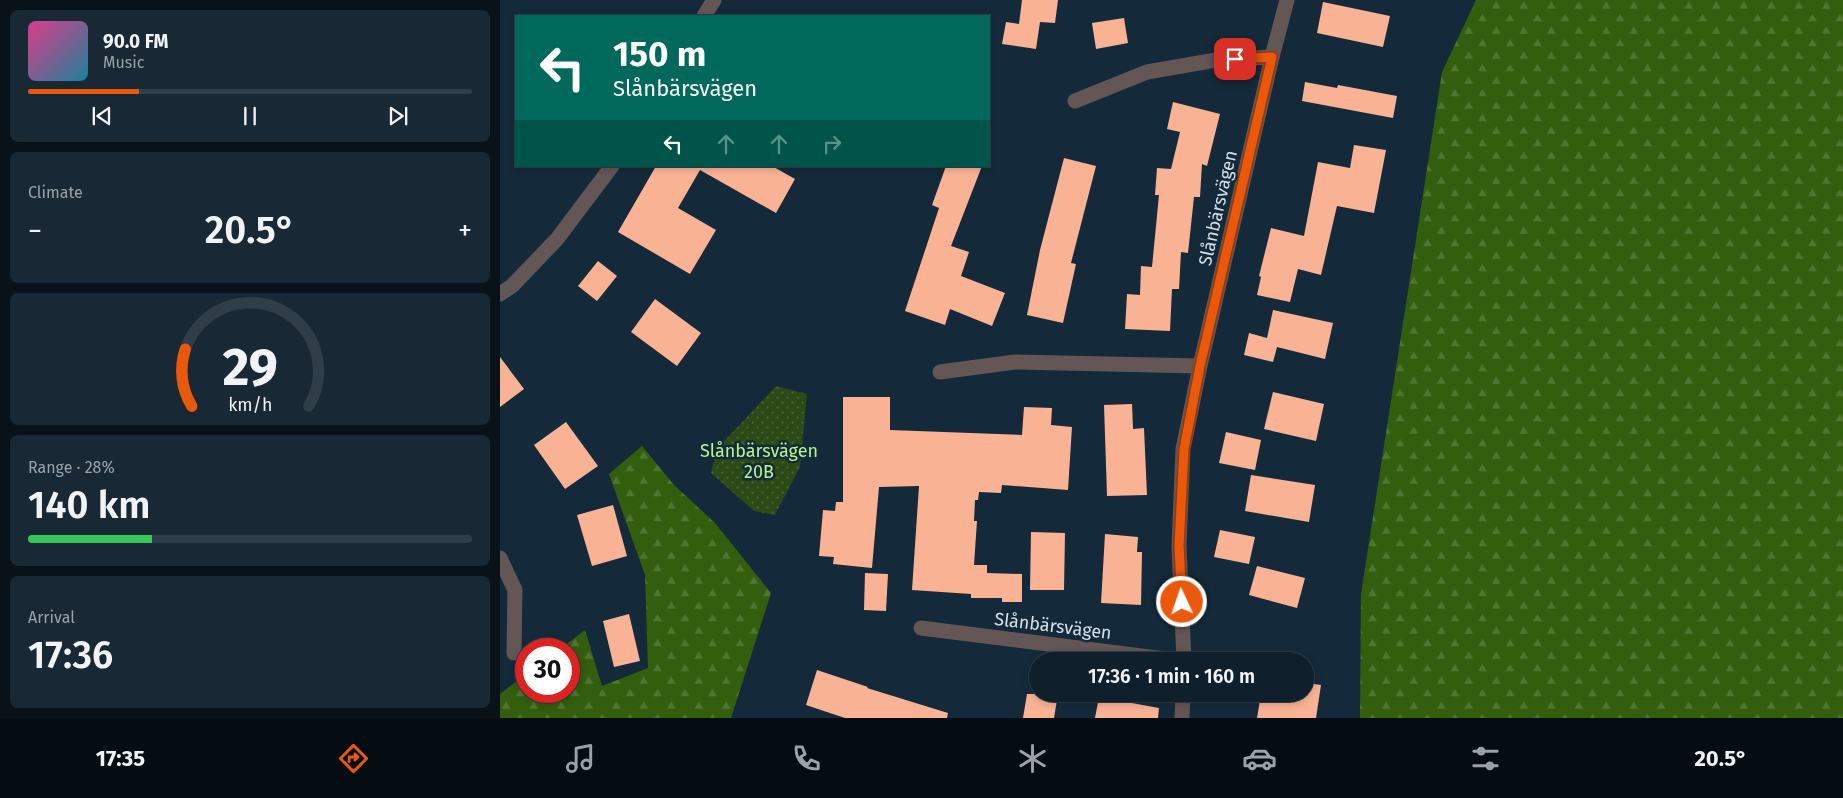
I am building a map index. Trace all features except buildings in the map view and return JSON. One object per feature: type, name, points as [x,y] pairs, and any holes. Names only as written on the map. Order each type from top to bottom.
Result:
[{"type":"street","points":[[705,15],[714,0]]},
{"type":"street","name":"Slånbärsvägen","points":[[1182,652],[1179,546],[1184,449],[1200,366],[1287,0]]},
{"type":"street","points":[[1075,100],[1147,72],[1216,60],[1272,57]]},
{"type":"street","points":[[500,294],[512,286],[557,239],[611,167]]},
{"type":"street","points":[[940,372],[1015,362],[1200,366]]},
{"type":"street","points":[[500,558],[515,590],[514,653]]},
{"type":"street","name":"Slånbärsvägen","points":[[921,628],[1111,652]]},
{"type":"street","points":[[1182,718],[1183,702]]},
{"type":"green space","points":[[1476,0],[1843,0],[1843,718],[1360,718],[1361,594],[1442,72]]},
{"type":"green space","name":"Slånbärsvägen 20B","points":[[776,386],[807,394],[800,467],[775,515],[754,511],[711,473],[717,449]]},
{"type":"green space","points":[[642,446],[674,485],[715,523],[771,593],[731,718],[500,718],[500,694],[515,682],[515,703],[580,703],[580,638],[574,638],[585,630],[602,686],[648,668],[645,575],[609,474]]},
{"type":"route","points":[[1182,602],[1179,546],[1184,449],[1200,366],[1272,57],[1235,59]]}]
